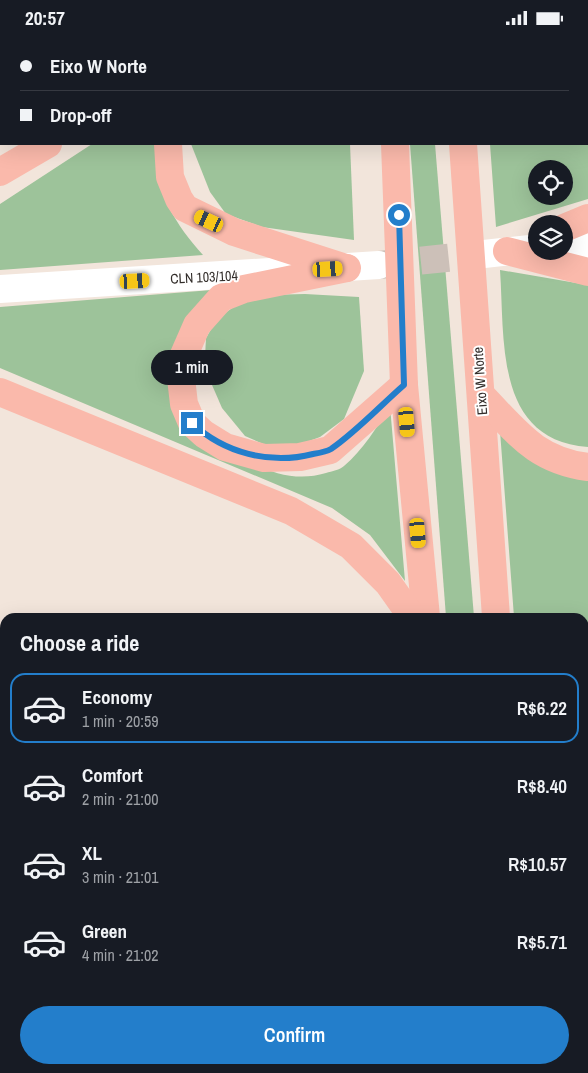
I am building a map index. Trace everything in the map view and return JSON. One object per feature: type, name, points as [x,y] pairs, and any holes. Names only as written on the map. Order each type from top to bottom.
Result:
[{"type":"main road","points":[[0,172],[46,145]]},
{"type":"main road","points":[[168,145],[170,177],[185,208],[234,232],[347,268]]},
{"type":"main road","name":"Eixo W Norte","points":[[463,145],[496,613]]},
{"type":"main road","points":[[392,148],[404,385],[426,613]]},
{"type":"main road","points":[[573,224],[588,218]]},
{"type":"main road","points":[[496,252],[528,242]]},
{"type":"main road","points":[[496,252],[588,273]]},
{"type":"main road","points":[[347,268],[244,289],[221,298],[197,325],[183,357],[181,378],[184,403],[192,423],[204,434],[225,447],[264,458],[300,457],[330,450],[404,385]]},
{"type":"main road","points":[[0,392],[291,511],[351,546],[388,583],[409,613]]},
{"type":"main road","points":[[482,396],[533,448],[566,464],[588,467]]},
{"type":"street","points":[[573,247],[588,246]]},
{"type":"street","points":[[496,252],[528,250]]},
{"type":"street","name":"CLN 103/104","points":[[0,289],[379,265]]},
{"type":"green space","points":[[90,145],[156,145],[158,175],[162,190],[183,230],[203,255],[0,270],[0,204]]},
{"type":"green space","points":[[191,145],[350,145],[354,240],[262,227],[226,214],[210,192]]},
{"type":"green space","points":[[410,145],[435,145],[474,613],[446,613]]},
{"type":"green space","points":[[490,145],[588,145],[588,199],[573,204],[573,160],[528,160],[528,205],[568,205],[535,215],[528,215],[528,217],[496,227]]},
{"type":"green space","points":[[500,270],[588,285],[588,447],[557,440],[535,426],[520,406],[511,382],[505,355]]},
{"type":"green space","points":[[224,289],[206,305],[177,413],[247,460],[285,475],[305,476],[326,473],[344,466],[363,446],[390,406],[405,581],[370,535],[332,508],[0,368],[0,307]]},
{"type":"green space","points":[[305,294],[359,297],[364,371],[344,419],[320,437],[293,447],[277,450],[245,436],[222,408],[209,378],[205,357],[206,338],[217,319],[239,303],[267,295]]},
{"type":"green space","points":[[500,431],[588,474],[588,613],[514,613]]},
{"type":"tunnel","points":[[379,265],[484,254]]},
{"type":"route","points":[[192,423],[204,434],[225,447],[264,458],[300,457],[330,450],[404,385],[399,215]]}]
